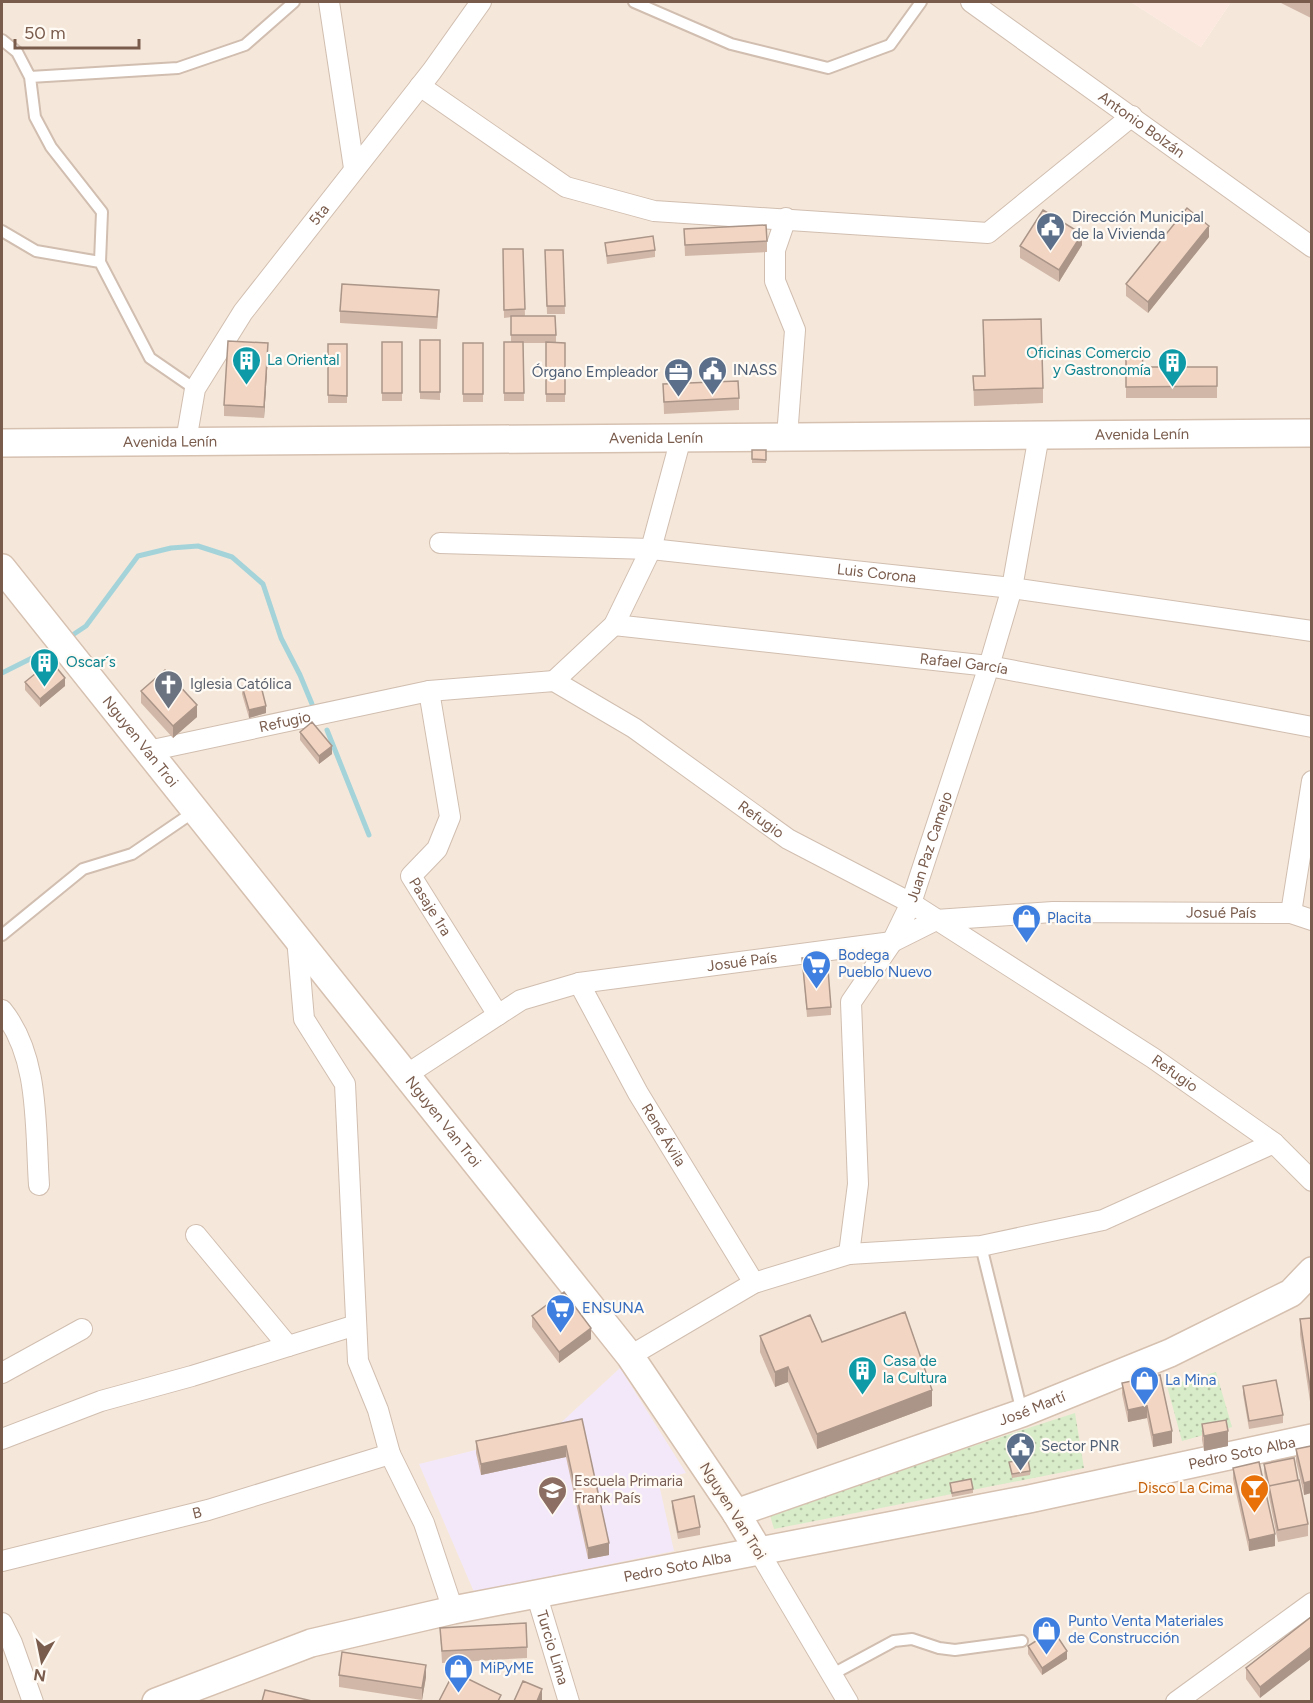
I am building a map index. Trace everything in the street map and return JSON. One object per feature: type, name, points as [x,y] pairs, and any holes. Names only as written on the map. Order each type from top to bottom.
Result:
[{"type":"street","points":[[328,2],[354,168]]},
{"type":"street","name":"5ta","points":[[186,441],[195,389],[243,312],[420,86],[481,2]]},
{"type":"street","name":"Antonio Bolzán","points":[[971,2],[1311,247]]},
{"type":"street","points":[[420,86],[566,188],[654,211],[988,232],[1132,116]]},
{"type":"street","points":[[786,218],[775,250],[775,281],[795,330],[787,437]]},
{"type":"street","name":"Avenida Lenín","points":[[2,442],[1311,434]]},
{"type":"street","name":"Juan Paz Camejo","points":[[849,1254],[858,1184],[851,1002],[892,942],[911,903],[989,666],[1012,588],[1039,435]]},
{"type":"street","points":[[554,681],[614,625],[651,549],[681,438]]},
{"type":"street","name":"Luis Corona","points":[[441,543],[651,549],[1012,588],[1311,631]]},
{"type":"street","name":"Nguyen Van Troi","points":[[2,568],[630,1356],[736,1513],[848,1701]]},
{"type":"street","name":"Rafael García","points":[[614,625],[989,666],[1311,727]]},
{"type":"street","name":"Refugio","points":[[148,752],[429,691],[554,681],[634,728],[788,839],[911,903],[1154,1058],[1274,1143],[1311,1181]]},
{"type":"street","name":"Pasaje 1ra","points":[[429,691],[450,817],[437,849],[411,876],[498,1015]]},
{"type":"street","points":[[1291,913],[1311,781]]},
{"type":"street","name":"Josué País","points":[[406,1075],[521,1000],[579,983],[892,942],[936,920],[1053,912],[1291,913],[1311,920]]},
{"type":"street","points":[[297,938],[304,1019],[345,1084],[358,1361],[378,1410],[390,1454],[424,1523],[453,1610]]},
{"type":"street","name":"René Ávila","points":[[579,983],[639,1093],[754,1283]]},
{"type":"street","points":[[2,1010],[14,1025],[31,1074],[39,1185]]},
{"type":"street","points":[[630,1356],[754,1283],[849,1254],[981,1246],[1103,1220],[1274,1143]]},
{"type":"street","points":[[196,1235],[288,1346]]},
{"type":"street","name":"José Martí","points":[[736,1513],[1022,1413],[1170,1353],[1301,1292],[1311,1271]]},
{"type":"street","points":[[2,1439],[101,1401],[192,1376],[356,1325]]},
{"type":"street","points":[[2,1372],[82,1329]]},
{"type":"street","name":"Pedro Soto Alba","points":[[156,1701],[311,1643],[453,1610],[1029,1499],[1311,1438]]},
{"type":"street","name":"B","points":[[2,1561],[208,1510],[390,1454]]},
{"type":"street","name":"Turcio Lima","points":[[536,1593],[569,1701]]},
{"type":"street","points":[[1176,1701],[1311,1604]]},
{"type":"street","points":[[2,1623],[12,1643],[33,1701]]},
{"type":"lane","points":[[30,77],[178,68],[245,45],[294,2]]},
{"type":"lane","points":[[634,2],[731,44],[828,68],[890,45],[921,2]]},
{"type":"lane","points":[[2,40],[17,52],[30,77],[35,117],[51,147],[102,212],[100,262],[150,358],[195,389]]},
{"type":"lane","points":[[2,231],[36,251],[100,262]]},
{"type":"lane","points":[[2,935],[83,869],[132,854],[196,811]]},
{"type":"lane","points":[[981,1246],[1022,1413]]},
{"type":"lane","points":[[831,1675],[894,1641],[912,1639],[939,1648],[955,1650],[1022,1641]]},
{"type":"shaded area","points":[[2,2],[1131,2],[1201,47],[1231,2],[1311,2],[1311,1701],[2,1702]]},
{"type":"shaded area","points":[[1131,2],[1231,2],[1201,47]]},
{"type":"shaded area","name":"Escuela Primaria Frank País","points":[[620,1368],[686,1473],[658,1480],[674,1551],[474,1592],[419,1464],[552,1431]]},
{"type":"green space","points":[[1216,1372],[1232,1427],[1182,1441],[1167,1386]]},
{"type":"green space","points":[[1075,1413],[1084,1468],[774,1529],[769,1512]]},
{"type":"building","points":[[1187,208],[1209,226],[1148,302],[1126,284]]},
{"type":"building","name":"Dirección Municipal de la Vivienda","points":[[1043,210],[1082,234],[1059,270],[1020,246]]},
{"type":"building","points":[[766,225],[767,241],[685,245],[684,229]]},
{"type":"building","points":[[653,236],[655,250],[607,256],[605,243]]},
{"type":"building","points":[[503,249],[523,249],[525,309],[504,310]]},
{"type":"building","points":[[545,250],[563,250],[565,306],[547,306]]},
{"type":"building","points":[[342,284],[439,290],[437,317],[340,311]]},
{"type":"building","points":[[511,316],[555,316],[556,335],[511,335]]},
{"type":"building","points":[[1041,319],[1043,388],[974,390],[973,376],[985,376],[983,320]]},
{"type":"building","points":[[420,340],[440,340],[440,392],[420,392]]},
{"type":"building","name":"La Oriental","points":[[228,341],[268,343],[264,407],[224,405]]},
{"type":"building","points":[[382,342],[402,342],[402,393],[382,393]]},
{"type":"building","points":[[504,342],[523,342],[524,393],[504,393]]},
{"type":"building","points":[[546,342],[565,343],[565,394],[546,394]]},
{"type":"building","points":[[463,343],[483,343],[483,394],[463,394]]},
{"type":"building","points":[[328,344],[347,344],[347,396],[328,395]]},
{"type":"building","points":[[1126,351],[1142,351],[1143,367],[1217,367],[1217,386],[1126,387]]},
{"type":"building","points":[[738,381],[739,398],[664,402],[663,384]]},
{"type":"building","points":[[752,450],[766,450],[766,460],[752,459]]},
{"type":"building","name":"Oscar´s","points":[[51,661],[65,678],[40,699],[25,682]]},
{"type":"building","name":"Iglesia Católica","points":[[165,670],[197,705],[173,726],[141,691]]},
{"type":"building","points":[[260,682],[266,706],[249,710],[242,686]]},
{"type":"building","points":[[312,722],[332,746],[319,756],[300,732]]},
{"type":"building","name":"Bodega Pueblo Nuevo","points":[[827,957],[831,1007],[807,1009],[802,958]]},
{"type":"building","name":"ENSUNA","points":[[564,1292],[591,1328],[559,1352],[532,1316]]},
{"type":"building","name":"Casa de la Cultura","points":[[905,1312],[932,1390],[817,1434],[788,1367],[775,1372],[760,1336],[810,1315],[822,1342]]},
{"type":"building","points":[[1311,1318],[1311,1393],[1300,1319]]},
{"type":"building","name":"La Mina","points":[[1160,1375],[1172,1431],[1153,1435],[1147,1406],[1128,1410],[1122,1383]]},
{"type":"building","points":[[1276,1380],[1283,1415],[1249,1421],[1243,1386]]},
{"type":"building","points":[[582,1419],[609,1543],[588,1548],[566,1446],[481,1464],[476,1441]]},
{"type":"building","points":[[1226,1420],[1228,1431],[1204,1436],[1202,1424]]},
{"type":"building","points":[[1311,1446],[1311,1481],[1304,1483],[1296,1449]]},
{"type":"building","points":[[1294,1458],[1298,1480],[1269,1486],[1264,1464]]},
{"type":"building","name":"Sector PNR","points":[[1028,1459],[1030,1471],[1012,1474],[1009,1462]]},
{"type":"building","name":"Disco La Cima","points":[[1259,1462],[1275,1534],[1249,1540],[1233,1468]]},
{"type":"building","points":[[971,1479],[973,1489],[952,1493],[950,1483]]},
{"type":"building","points":[[1299,1480],[1308,1524],[1278,1530],[1269,1486]]},
{"type":"building","points":[[694,1496],[700,1527],[678,1532],[672,1501]]},
{"type":"building","points":[[1311,1617],[1311,1647],[1260,1687],[1246,1668]]},
{"type":"building","points":[[526,1623],[527,1647],[442,1651],[440,1628]]},
{"type":"building","name":"Punto Venta Materiales de Construcción","points":[[1053,1630],[1067,1651],[1042,1668],[1028,1646]]},
{"type":"building","points":[[342,1652],[426,1665],[422,1688],[339,1675]]},
{"type":"building","points":[[454,1672],[501,1695],[498,1701],[439,1701]]},
{"type":"building","points":[[523,1681],[542,1689],[537,1701],[514,1701]]},
{"type":"building","points":[[265,1690],[312,1701],[262,1701]]},
{"type":"waterway","points":[[68,638],[86,626],[138,556],[171,548],[198,546],[232,557],[263,584],[281,638],[312,704]]},
{"type":"waterway","points":[[2,673],[56,646]]},
{"type":"waterway","points":[[327,730],[369,835]]},
{"type":"place","name":"Dirección Municipal de la Vivienda","points":[[1051,252]]},
{"type":"place","name":"La Oriental","points":[[246,386]]},
{"type":"place","name":"Oficinas Comercio y Gastronomía","points":[[1172,388]]},
{"type":"place","name":"INASS","points":[[712,396]]},
{"type":"place","name":"Órgano Empleador","points":[[679,398]]},
{"type":"place","name":"Oscar´s","points":[[45,688]]},
{"type":"place","name":"Iglesia Católica","points":[[169,710]]},
{"type":"place","name":"Placita","points":[[1026,944]]},
{"type":"place","name":"Bodega Pueblo Nuevo","points":[[817,990]]},
{"type":"place","name":"ENSUNA","points":[[561,1334]]},
{"type":"place","name":"Casa de la Cultura","points":[[862,1396]]},
{"type":"place","name":"La Mina","points":[[1144,1406]]},
{"type":"place","name":"Sector PNR","points":[[1020,1472]]},
{"type":"place","name":"Disco La Cima","points":[[1254,1514]]},
{"type":"place","name":"Escuela Primaria Frank País","points":[[553,1516]]},
{"type":"place","name":"Punto Venta Materiales de Construcción","points":[[1047,1656]]},
{"type":"place","name":"MiPyME","points":[[459,1694]]}]
